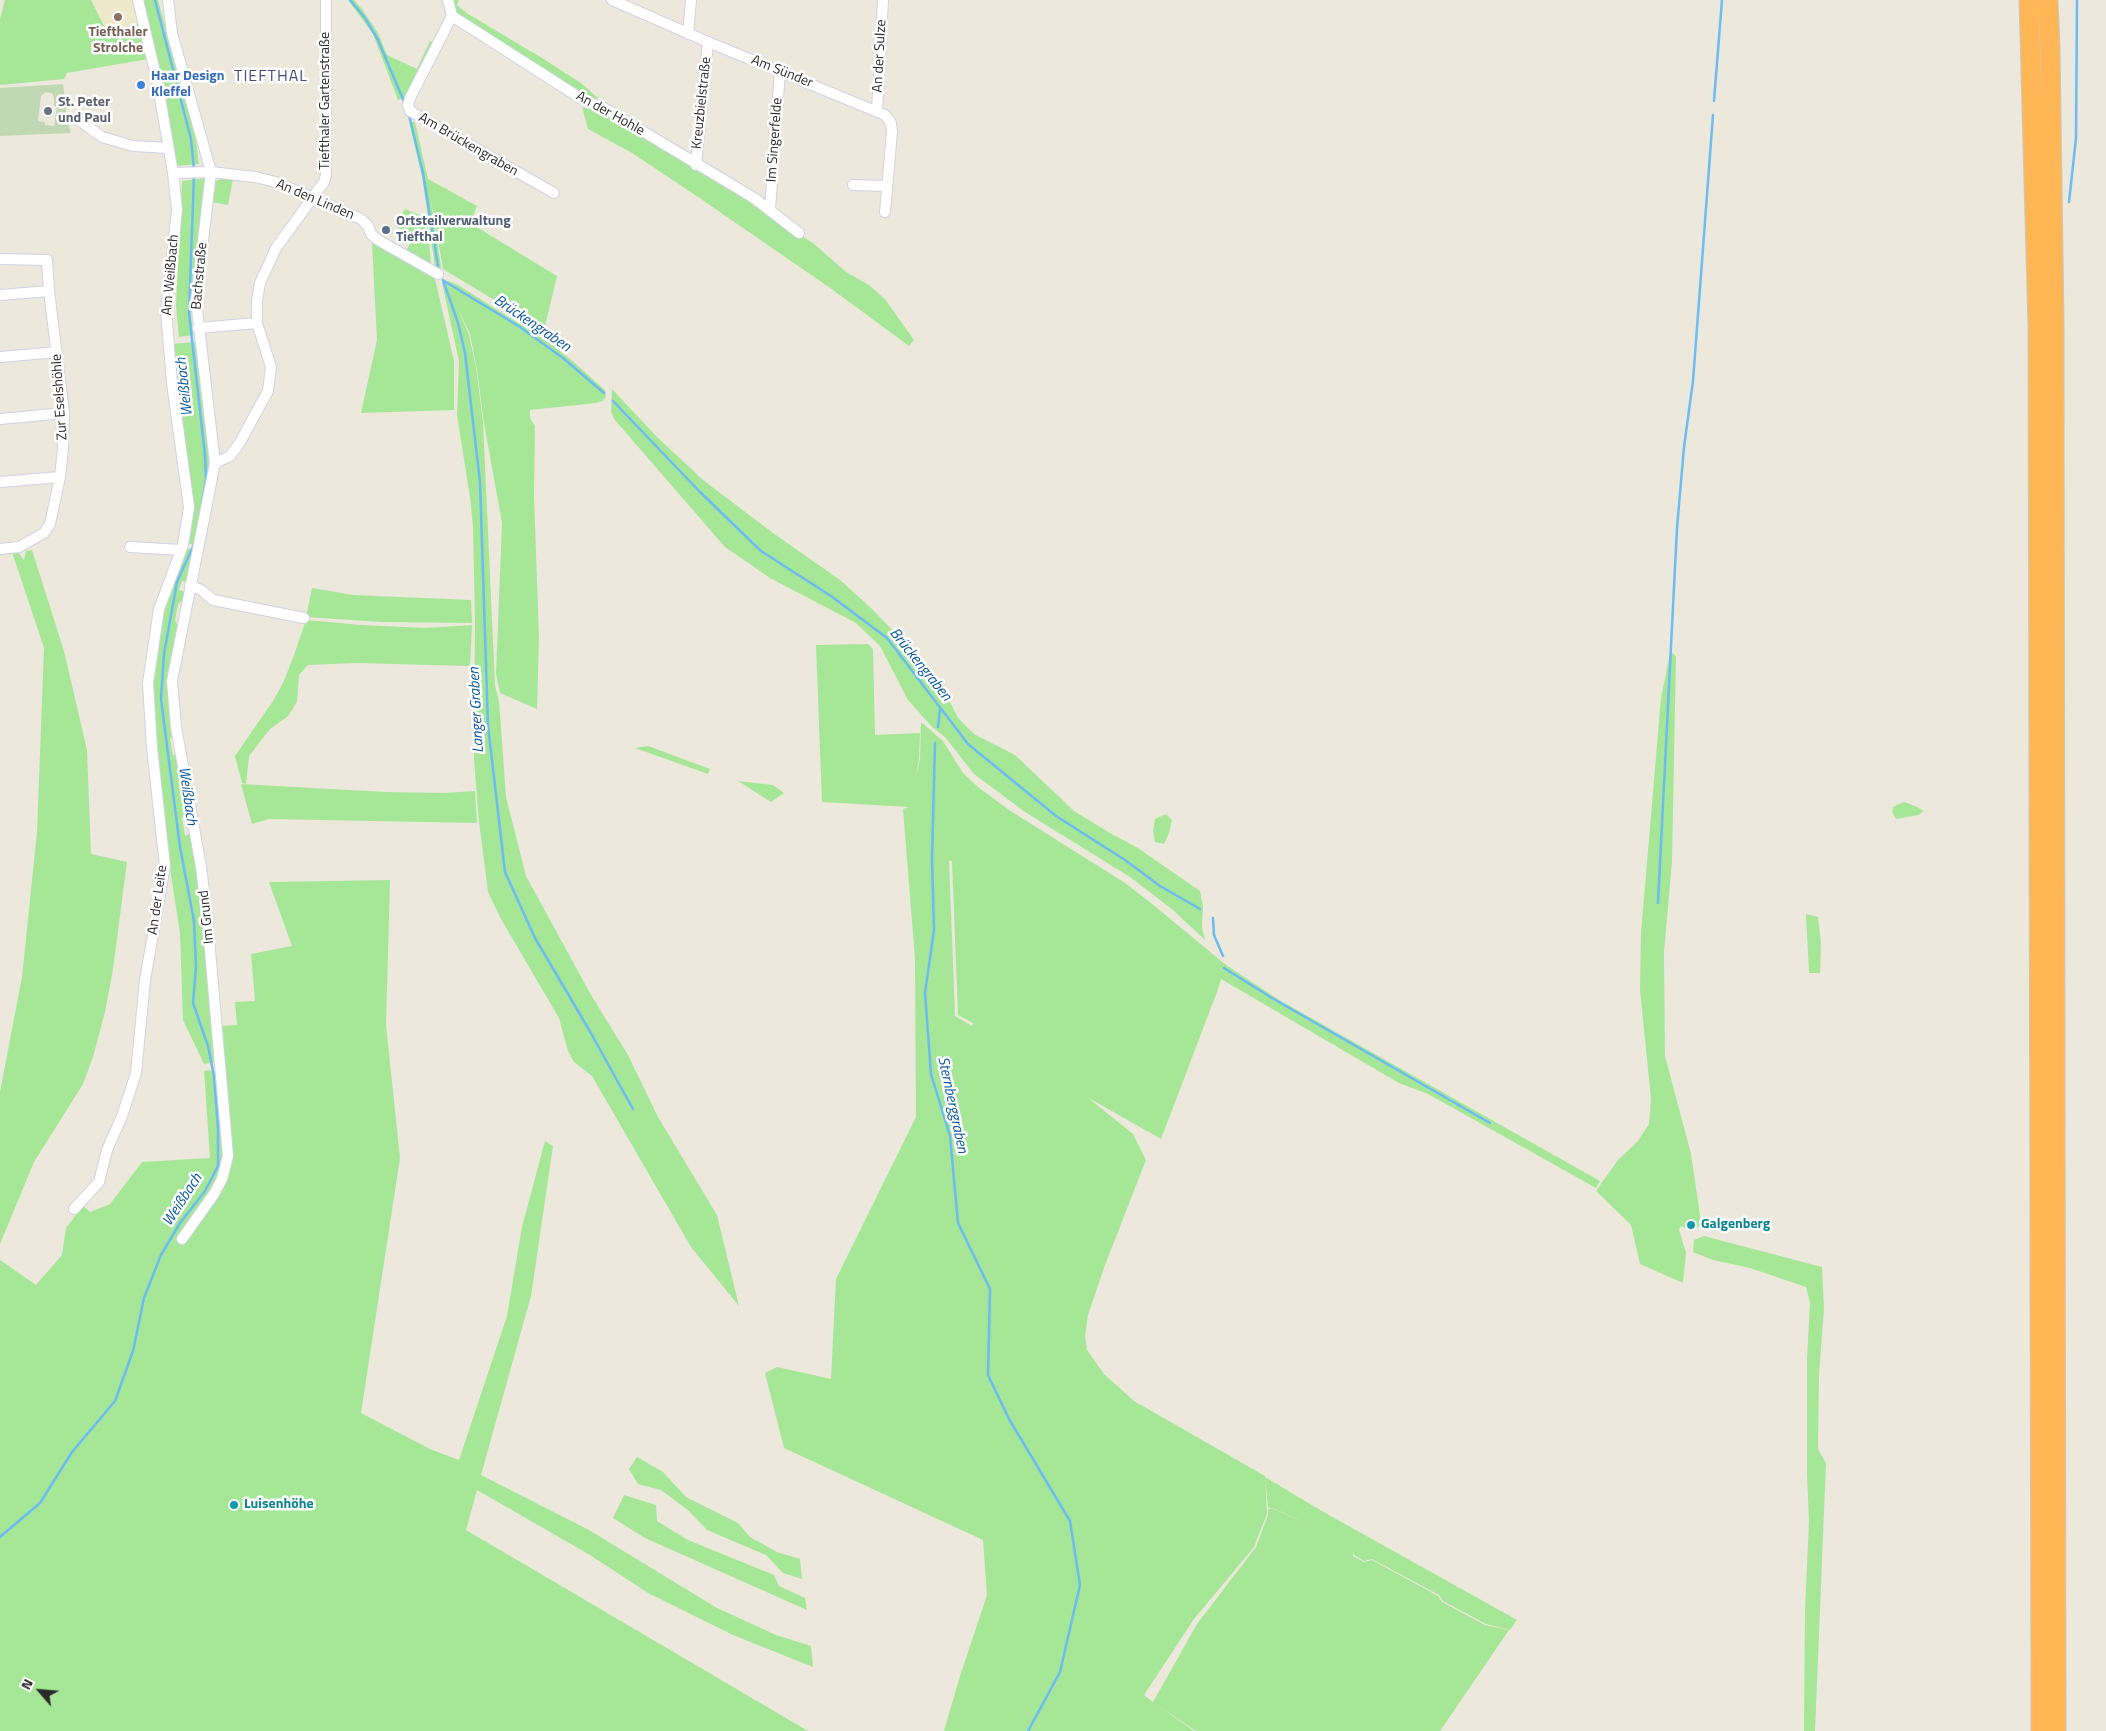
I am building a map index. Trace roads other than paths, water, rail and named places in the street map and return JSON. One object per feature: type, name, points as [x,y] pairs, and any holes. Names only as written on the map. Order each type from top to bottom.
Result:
[{"type":"highway","points":[[2029,0],[2038,327],[2041,1731]]},
{"type":"highway","points":[[2048,0],[2054,320],[2056,1731]]},
{"type":"street","name":"Am Weißbach","points":[[138,0],[157,80],[168,148],[178,173],[177,210],[166,311],[172,383],[189,507],[181,550]]},
{"type":"street","name":"Bachstraße","points":[[168,0],[172,33],[211,172],[196,301],[215,463],[202,539],[190,585]]},
{"type":"street","name":"Tiefthaler Gartenstraße","points":[[215,463],[230,456],[239,444],[268,391],[271,367],[257,323],[257,301],[265,269],[276,248],[313,197],[326,175],[326,0]]},
{"type":"street","points":[[448,0],[452,16]]},
{"type":"street","name":"Am Sünder","points":[[612,0],[688,34],[885,115],[891,123],[892,132],[885,212]]},
{"type":"street","points":[[688,34],[691,0]]},
{"type":"street","name":"An der Sulze","points":[[877,111],[883,0]]},
{"type":"street","name":"An der Hohle","points":[[452,16],[585,101],[604,108],[770,209],[799,233]]},
{"type":"street","name":"Am Brückengraben","points":[[452,16],[410,98],[408,105],[410,111],[554,194]]},
{"type":"street","name":"Kreuzbielstraße","points":[[696,164],[708,42]]},
{"type":"street","name":"Im Singerfelde","points":[[770,209],[780,71]]},
{"type":"street","points":[[79,120],[102,137],[133,146],[168,148]]},
{"type":"street","name":"An den Linden","points":[[178,173],[211,172],[256,177],[276,182],[360,219],[368,226],[371,234],[378,240],[438,274]]},
{"type":"street","points":[[853,185],[886,186]]},
{"type":"street","name":"Zur Eselshöhle","points":[[0,259],[47,260],[64,413],[60,477],[50,524],[44,533],[19,546],[0,549]]},
{"type":"street","points":[[0,295],[50,291]]},
{"type":"street","points":[[198,328],[257,323]]},
{"type":"street","points":[[0,357],[57,352]]},
{"type":"street","points":[[0,419],[64,413]]},
{"type":"street","points":[[0,482],[60,477]]},
{"type":"street","points":[[130,547],[181,550]]},
{"type":"street","name":"An der Leite","points":[[74,1209],[95,1194],[107,1150],[133,1087],[145,980],[165,866],[152,748],[148,683],[159,609],[181,550]]},
{"type":"street","points":[[190,585],[201,590],[213,600],[304,618]]},
{"type":"street","name":"Im Grund","points":[[182,1239],[214,1194],[222,1179],[228,1156],[207,916],[201,867],[176,726],[172,681],[190,585]]},
{"type":"waterway","name":"Weißbach","points":[[155,0],[191,139],[194,169]]},
{"type":"waterway","name":"Brückengraben","points":[[350,0],[365,18],[378,40],[405,104]]},
{"type":"waterway","points":[[1714,101],[1722,0]]},
{"type":"waterway","points":[[2069,202],[2076,138],[2077,0]]},
{"type":"waterway","name":"Brückengraben","points":[[409,115],[423,173],[438,266]]},
{"type":"waterway","points":[[1658,903],[1677,528],[1684,447],[1693,381],[1713,115]]},
{"type":"waterway","name":"Weißbach","points":[[194,175],[189,313],[205,455],[206,479],[202,503]]},
{"type":"waterway","name":"Langer Graben","points":[[443,280],[458,323],[465,353],[480,482],[488,726],[505,872],[535,938],[633,1109]]},
{"type":"waterway","name":"Brückengraben","points":[[444,281],[520,327],[563,358],[604,393]]},
{"type":"waterway","name":"Brückengraben","points":[[613,401],[700,492],[761,551],[831,596],[887,638],[968,744],[1056,816],[1125,860],[1160,886],[1200,909]]},
{"type":"waterway","name":"Weißbach","points":[[0,1537],[40,1503],[72,1452],[115,1401],[133,1351],[144,1298],[161,1255],[180,1223],[205,1191],[218,1166],[218,1129],[214,1076],[208,1046],[193,1003],[196,967],[194,921],[180,847],[161,699],[164,654],[177,582],[195,542]]},
{"type":"waterway","name":"Sternberggraben","points":[[938,727],[940,709]]},
{"type":"waterway","name":"Sternberggraben","points":[[935,743],[932,859],[934,930],[925,993],[931,1074],[950,1136],[958,1223],[990,1289],[988,1375],[1009,1419],[1070,1521],[1080,1585],[1060,1672],[1028,1731]]},
{"type":"waterway","points":[[1213,918],[1214,935],[1223,956]]},
{"type":"waterway","points":[[1224,968],[1272,998],[1490,1123]]},
{"type":"place","name":"Tiefthaler Strolche","points":[[118,17]]},
{"type":"place","name":"Haar Design Kleffel","points":[[141,85]]},
{"type":"place","name":"St. Peter und Paul","points":[[48,111]]},
{"type":"place","name":"Ortsteilverwaltung Tiefthal","points":[[386,230]]},
{"type":"place","name":"Galgenberg","points":[[1691,1225]]},
{"type":"place","name":"Luisenhöhe","points":[[234,1505]]},
{"type":"district","name":"TIEFTHAL","points":[[271,77]]}]
